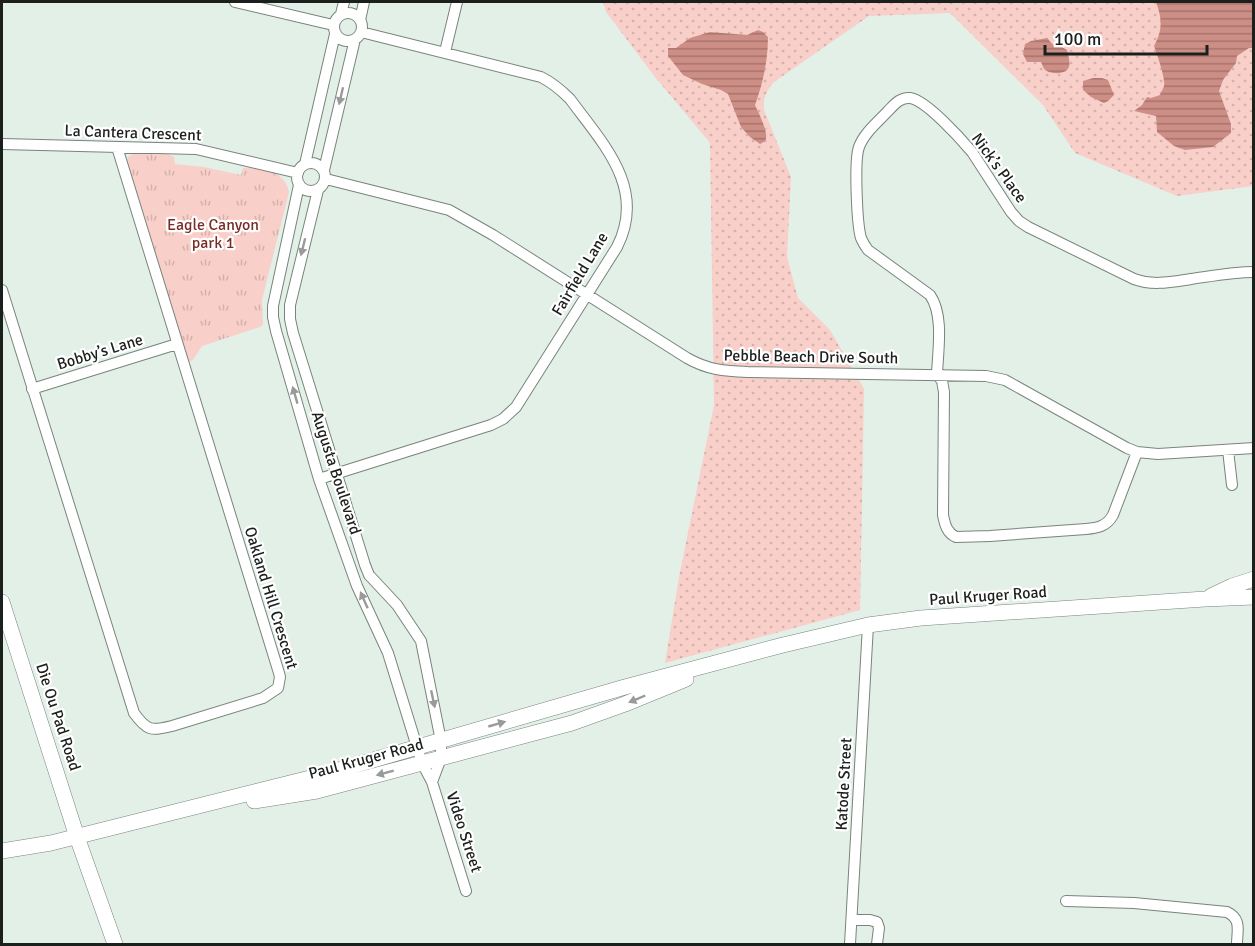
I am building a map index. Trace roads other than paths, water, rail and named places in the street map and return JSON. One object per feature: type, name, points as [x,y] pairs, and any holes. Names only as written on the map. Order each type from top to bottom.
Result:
[{"type":"street","points":[[235,2],[334,30],[342,40],[350,41],[359,30]]},
{"type":"street","points":[[344,2],[341,14],[337,17],[305,164],[302,166],[298,179],[302,188],[309,191],[318,190],[323,185],[364,2]]},
{"type":"street","points":[[445,52],[457,2]]},
{"type":"street","points":[[341,14],[354,14],[359,30]]},
{"type":"street","name":"Fairfield Lane","points":[[319,478],[491,425],[503,419],[516,407],[617,247],[625,225],[626,196],[616,164],[570,99],[550,81],[359,30]]},
{"type":"street","name":"Nick’s Place","points":[[937,374],[938,319],[935,302],[930,295],[868,250],[861,238],[858,222],[856,160],[859,147],[870,130],[894,104],[904,99],[912,98],[922,102],[972,152],[1011,212],[1028,227],[1134,279],[1147,283],[1159,284],[1254,272]]},
{"type":"street","name":"La Cantera Crescent","points":[[2,144],[196,149],[298,179]]},
{"type":"street","name":"Oakland Hill Crescent","points":[[2,290],[134,713],[149,729],[158,729],[263,698],[278,688],[279,673],[117,147]]},
{"type":"street","points":[[305,164],[318,164],[325,174]]},
{"type":"street","name":"Pebble Beach Drive South","points":[[325,174],[449,210],[687,358],[715,370],[986,376],[1005,380],[1137,452],[1170,454],[1254,448]]},
{"type":"street","name":"Augusta Boulevard","points":[[298,179],[273,306],[273,317],[319,478],[357,586],[388,653],[422,764]]},
{"type":"street","name":"Augusta Boulevard","points":[[318,190],[290,305],[293,333],[369,575],[397,605],[421,641],[441,741],[441,758]]},
{"type":"street","name":"Bobby’s Lane","points":[[33,389],[177,344]]},
{"type":"street","points":[[937,374],[942,381],[944,392],[943,515],[946,527],[956,537],[990,537],[1086,529],[1107,524],[1113,515],[1137,452]]},
{"type":"street","points":[[1228,450],[1232,485]]},
{"type":"street","points":[[1205,599],[1232,586],[1254,579]]},
{"type":"street","name":"Paul Kruger Road","points":[[2,860],[318,776],[625,687],[868,625],[921,618],[1254,597]]},
{"type":"street","name":"Die Ou Pad Road","points":[[2,602],[78,840],[115,945]]},
{"type":"street","name":"Katode Street","points":[[850,945],[868,625]]},
{"type":"street","name":"Paul Kruger Road","points":[[2,851],[78,840],[251,801],[317,791],[422,764],[572,723],[625,704],[729,659]]},
{"type":"street","name":"Video Street","points":[[432,782],[441,758]]},
{"type":"street","name":"Video Street","points":[[422,764],[432,782],[466,891]]},
{"type":"street","points":[[1066,901],[1134,903],[1227,912],[1237,920],[1237,945]]},
{"type":"street","points":[[852,920],[877,922],[879,928],[877,945]]},
{"type":"park label","name":"Eagle Canyon park 1","points":[[213,234]]}]
